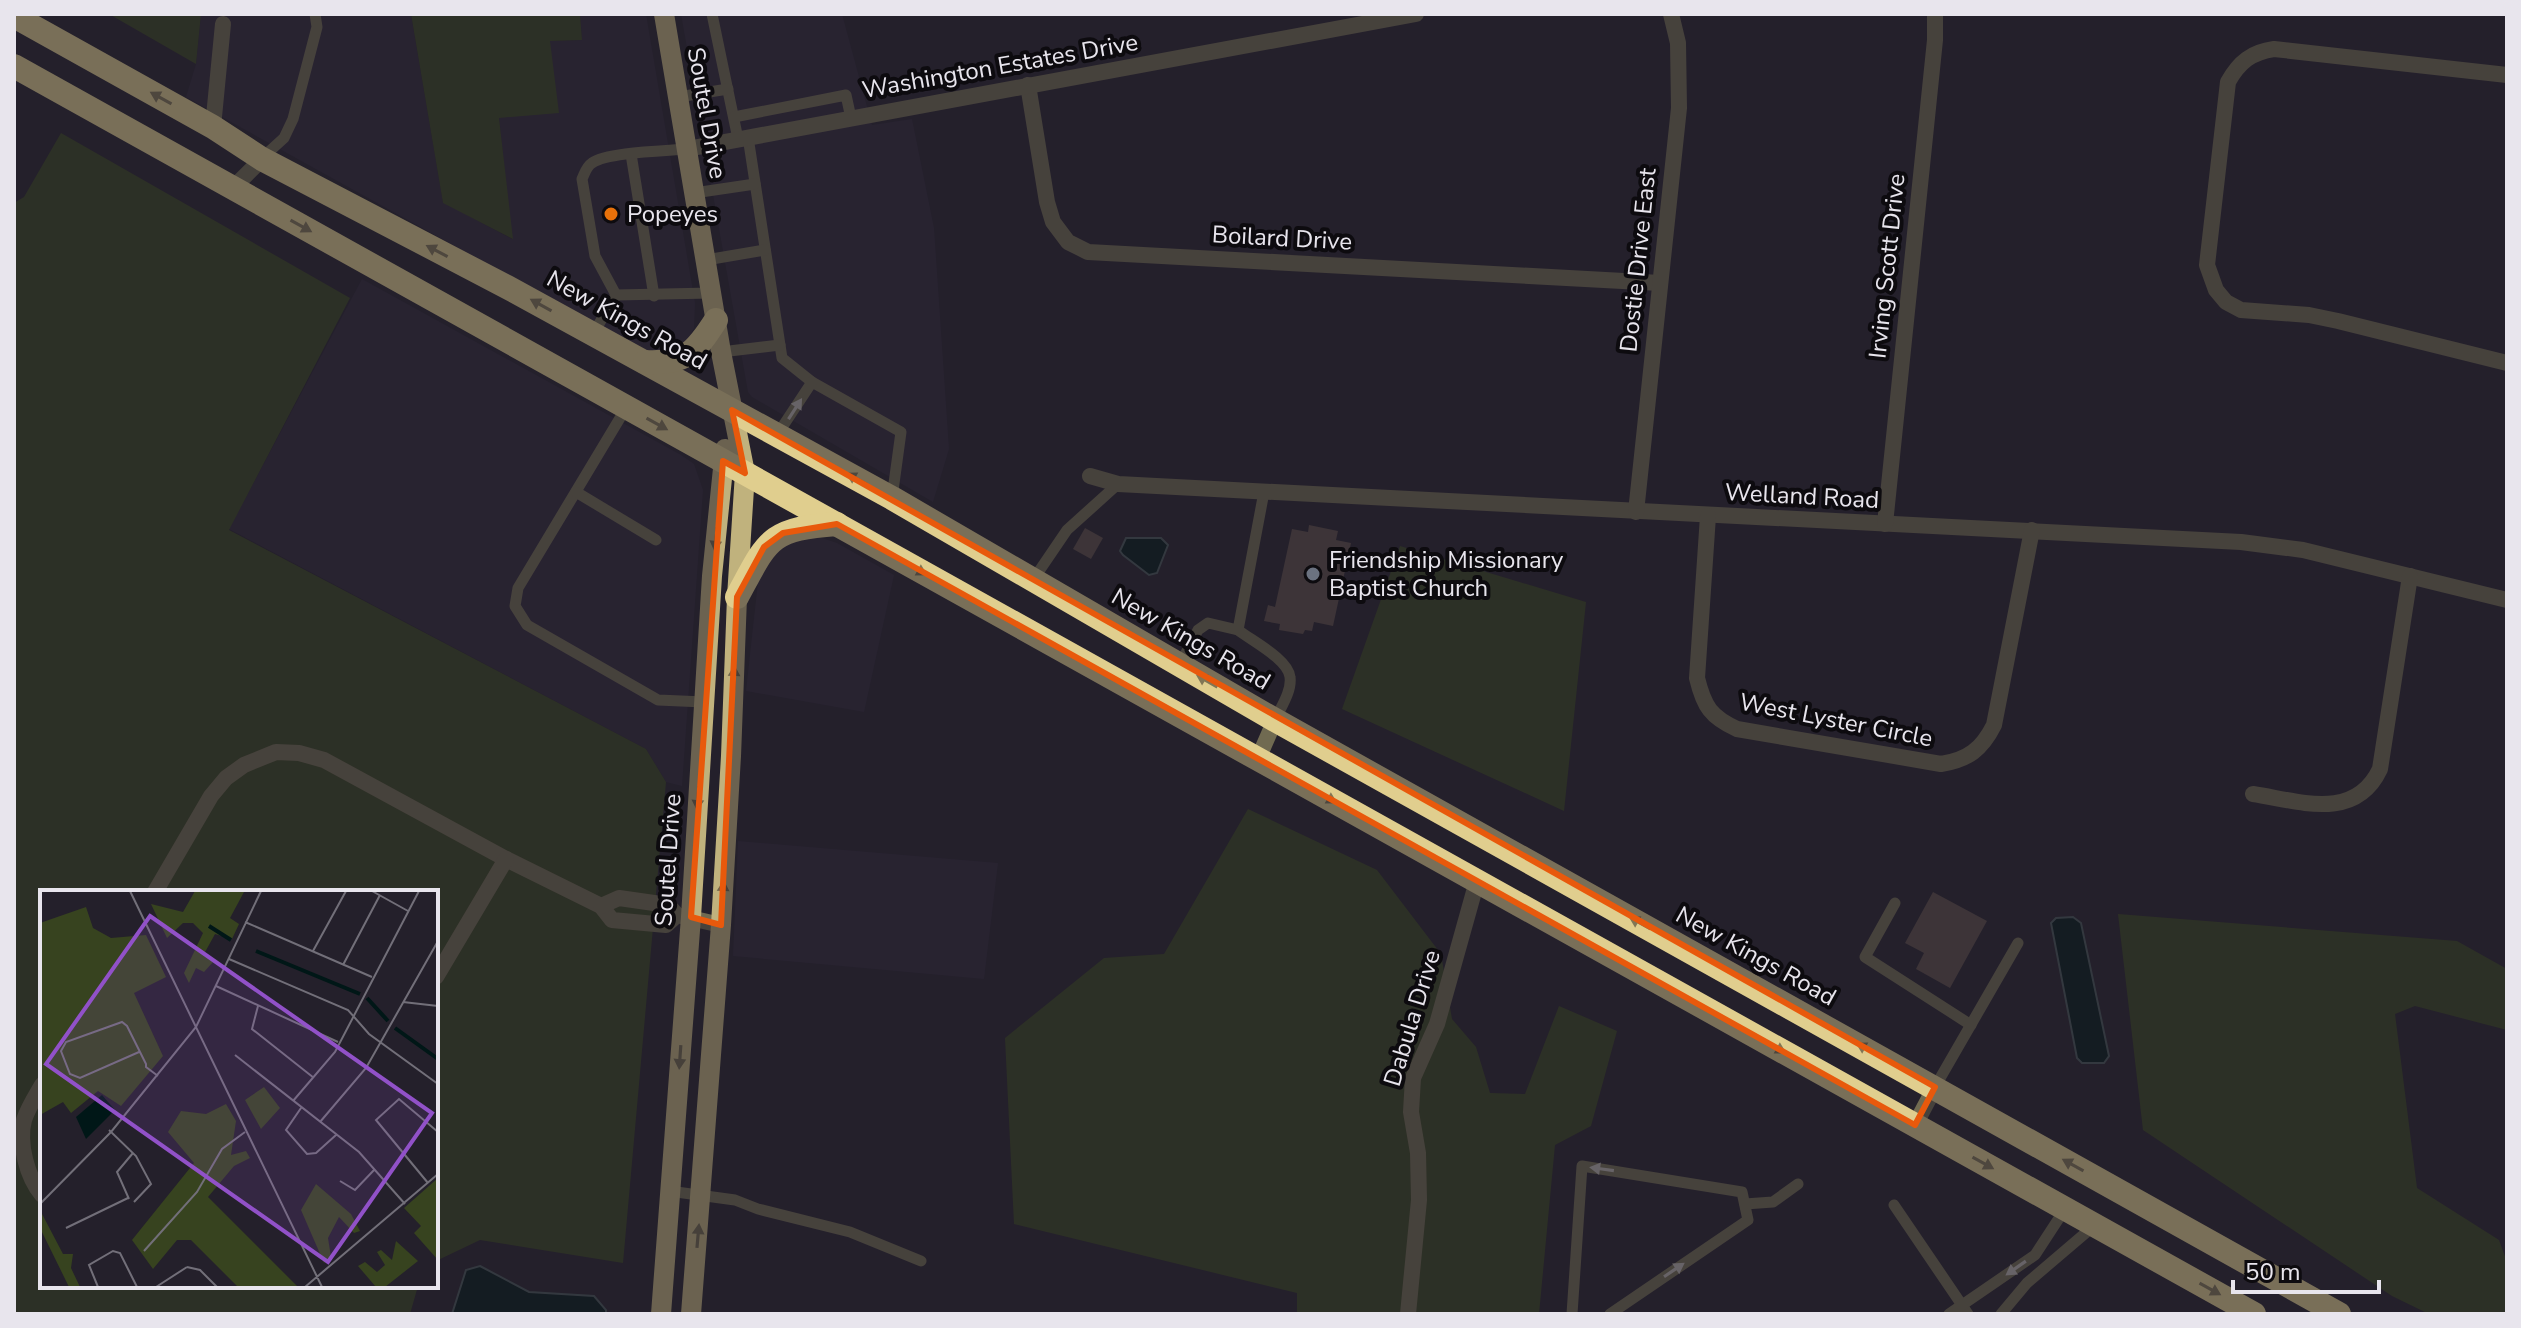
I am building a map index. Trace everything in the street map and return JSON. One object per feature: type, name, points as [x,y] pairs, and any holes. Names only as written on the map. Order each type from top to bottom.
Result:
[{"type":"highway","name":"New Kings Road","points":[[14,16],[213,127],[262,159],[593,334],[892,498],[1275,720],[2339,1314]]},
{"type":"highway","points":[[14,66],[2254,1314]]},
{"type":"highway","points":[[645,362],[667,363],[683,358],[701,344],[716,320]]},
{"type":"highway","points":[[737,597],[764,547],[782,534],[811,526],[837,524]]},
{"type":"main road","name":"Soutel Drive","points":[[664,14],[721,352],[745,473],[721,925],[691,1314]]},
{"type":"main road","name":"Soutel Drive","points":[[661,1314],[684,916],[712,576],[723,461],[732,410]]},
{"type":"street","name":"Washington Estates Drive","points":[[687,149],[1416,14]]},
{"type":"street","name":"Dostie Drive East","points":[[1636,512],[1679,108],[1678,43],[1671,14]]},
{"type":"street","name":"Irving Scott Drive","points":[[1885,524],[1935,40],[1935,14]]},
{"type":"street","points":[[213,127],[223,24]]},
{"type":"street","points":[[2507,75],[2274,49],[2249,56],[2236,67],[2228,82],[2207,265],[2216,290],[2226,302],[2241,310],[2309,315],[2507,363]]},
{"type":"street","name":"Boilard Drive","points":[[1028,85],[1053,222],[1068,242],[1088,252],[1660,283]]},
{"type":"street","points":[[233,188],[262,159]]},
{"type":"street","name":"Welland Road","points":[[1090,476],[1118,484],[2257,544],[2303,550],[2507,600]]},
{"type":"street","name":"West Lyster Circle","points":[[1708,516],[1697,678],[1702,698],[1711,713],[1737,729],[1941,764],[1957,762],[1972,755],[1985,742],[1994,725],[2032,530]]},
{"type":"street","points":[[2253,794],[2329,805],[2347,802],[2374,782],[2380,769],[2410,576]]},
{"type":"street","points":[[1258,759],[1275,720]]},
{"type":"street","points":[[156,890],[211,796],[226,778],[244,765],[276,752],[299,753],[324,760],[506,859],[601,906],[612,920],[666,925],[684,916],[721,925]]},
{"type":"street","points":[[438,974],[506,859]]},
{"type":"street","name":"Dabula Drive","points":[[1408,1314],[1419,1200],[1418,1153],[1411,1112],[1413,1078],[1437,1024],[1477,881]]},
{"type":"street","points":[[1915,1125],[1935,1087]]},
{"type":"street","points":[[40,1088],[23,1124],[27,1165],[40,1192]]},
{"type":"lane","points":[[262,159],[284,138],[293,119],[317,27],[315,14]]},
{"type":"lane","points":[[712,14],[734,117],[755,184],[782,358],[812,382],[901,432],[892,498]]},
{"type":"lane","points":[[678,97],[728,89]]},
{"type":"lane","points":[[734,117],[846,95],[851,118]]},
{"type":"lane","points":[[788,106],[793,129]]},
{"type":"lane","points":[[616,295],[595,256],[582,179],[586,169],[595,161],[687,149]]},
{"type":"lane","points":[[631,154],[654,296]]},
{"type":"lane","points":[[694,193],[755,184]]},
{"type":"lane","points":[[706,260],[765,250]]},
{"type":"lane","points":[[616,295],[711,293]]},
{"type":"lane","points":[[593,334],[616,295]]},
{"type":"lane","points":[[721,352],[780,345]]},
{"type":"lane","points":[[777,435],[812,382]]},
{"type":"lane","points":[[626,407],[518,588],[515,606],[527,625],[658,700],[704,702]]},
{"type":"lane","points":[[1033,580],[1067,530],[1118,484]]},
{"type":"lane","points":[[576,492],[656,540]]},
{"type":"lane","points":[[1238,630],[1264,492]]},
{"type":"lane","points":[[1180,665],[1198,630],[1208,623],[1238,630],[1283,662],[1290,676],[1288,692],[1275,720]]},
{"type":"lane","points":[[1895,903],[1865,957],[1971,1025]]},
{"type":"lane","points":[[1935,1087],[2018,943]]},
{"type":"lane","points":[[1572,1314],[1582,1166],[1742,1192],[1748,1220],[1610,1314],[1602,1314]]},
{"type":"lane","points":[[1745,1204],[1773,1202],[1798,1184]]},
{"type":"lane","points":[[669,1191],[735,1200],[758,1209],[850,1232],[921,1261]]},
{"type":"lane","points":[[1894,1205],[1965,1309]]},
{"type":"lane","points":[[1949,1314],[1965,1309],[2035,1255],[2065,1209]]},
{"type":"lane","points":[[2001,1314],[2027,1283],[2095,1225]]},
{"type":"highlighted area","points":[[732,410],[1935,1087],[1915,1125],[837,524],[783,533],[764,547],[737,597],[721,925],[691,917],[723,461],[745,473]]},
{"type":"shaded area","points":[[201,14],[411,14],[443,202],[512,239],[499,118],[550,41],[582,40],[580,14],[646,14],[695,303],[694,328],[682,351],[646,352],[186,97],[196,64]]},
{"type":"shaded area","points":[[681,14],[842,14],[872,125],[912,119],[934,228],[949,449],[933,502],[748,392]]},
{"type":"shaded area","points":[[362,279],[694,464],[703,490],[682,786],[666,782],[646,749],[229,529]]},
{"type":"shaded area","points":[[816,536],[837,543],[894,575],[864,712],[746,691],[758,582],[777,547]]},
{"type":"shaded area","points":[[1126,538],[1161,538],[1168,545],[1157,573],[1149,575],[1123,555],[1120,551]]},
{"type":"shaded area","points":[[738,841],[998,863],[984,979],[733,956]]},
{"type":"shaded area","points":[[2073,917],[2081,923],[2109,1056],[2104,1063],[2082,1063],[2077,1058],[2051,923],[2056,918]]},
{"type":"shaded area","points":[[480,1266],[529,1292],[594,1296],[606,1314],[452,1314],[466,1270]]},
{"type":"green space","points":[[109,14],[201,14],[196,64]]},
{"type":"green space","points":[[411,14],[580,14],[582,40],[550,41],[559,113],[499,118],[513,239],[443,203]]},
{"type":"green space","points":[[61,133],[350,298],[229,530],[646,749],[666,782],[623,1263],[480,1240],[438,1260],[438,890],[40,890],[40,1288],[417,1288],[410,1314],[14,1314],[14,203],[24,197]]},
{"type":"green space","points":[[1400,546],[1586,602],[1564,811],[1342,709]]},
{"type":"green space","points":[[1248,809],[1377,870],[1441,954],[1452,1019],[1476,1047],[1490,1093],[1525,1094],[1559,1006],[1617,1031],[1591,1126],[1555,1145],[1539,1314],[1297,1314],[1297,1293],[1014,1224],[1005,1038],[1104,958],[1164,954]]},
{"type":"green space","points":[[2118,914],[2457,941],[2507,969],[2507,1030],[2415,1006],[2395,1014],[2417,1188],[2499,1240],[2507,1262],[2507,1314],[2429,1314],[2392,1296],[2143,1130]]},
{"type":"building","name":"Friendship Missionary Baptist Church","points":[[1309,525],[1338,531],[1336,540],[1351,543],[1333,626],[1314,622],[1312,631],[1305,630],[1303,634],[1279,630],[1280,624],[1264,621],[1268,605],[1275,607],[1292,529],[1308,532]]},
{"type":"building","points":[[1085,528],[1103,538],[1091,559],[1073,549]]},
{"type":"building","points":[[1933,892],[1987,921],[1950,988],[1916,969],[1924,953],[1905,943]]},
{"type":"place","name":"Popeyes","points":[[611,214]]},
{"type":"place","name":"Friendship Missionary Baptist Church","points":[[1313,574]]}]
